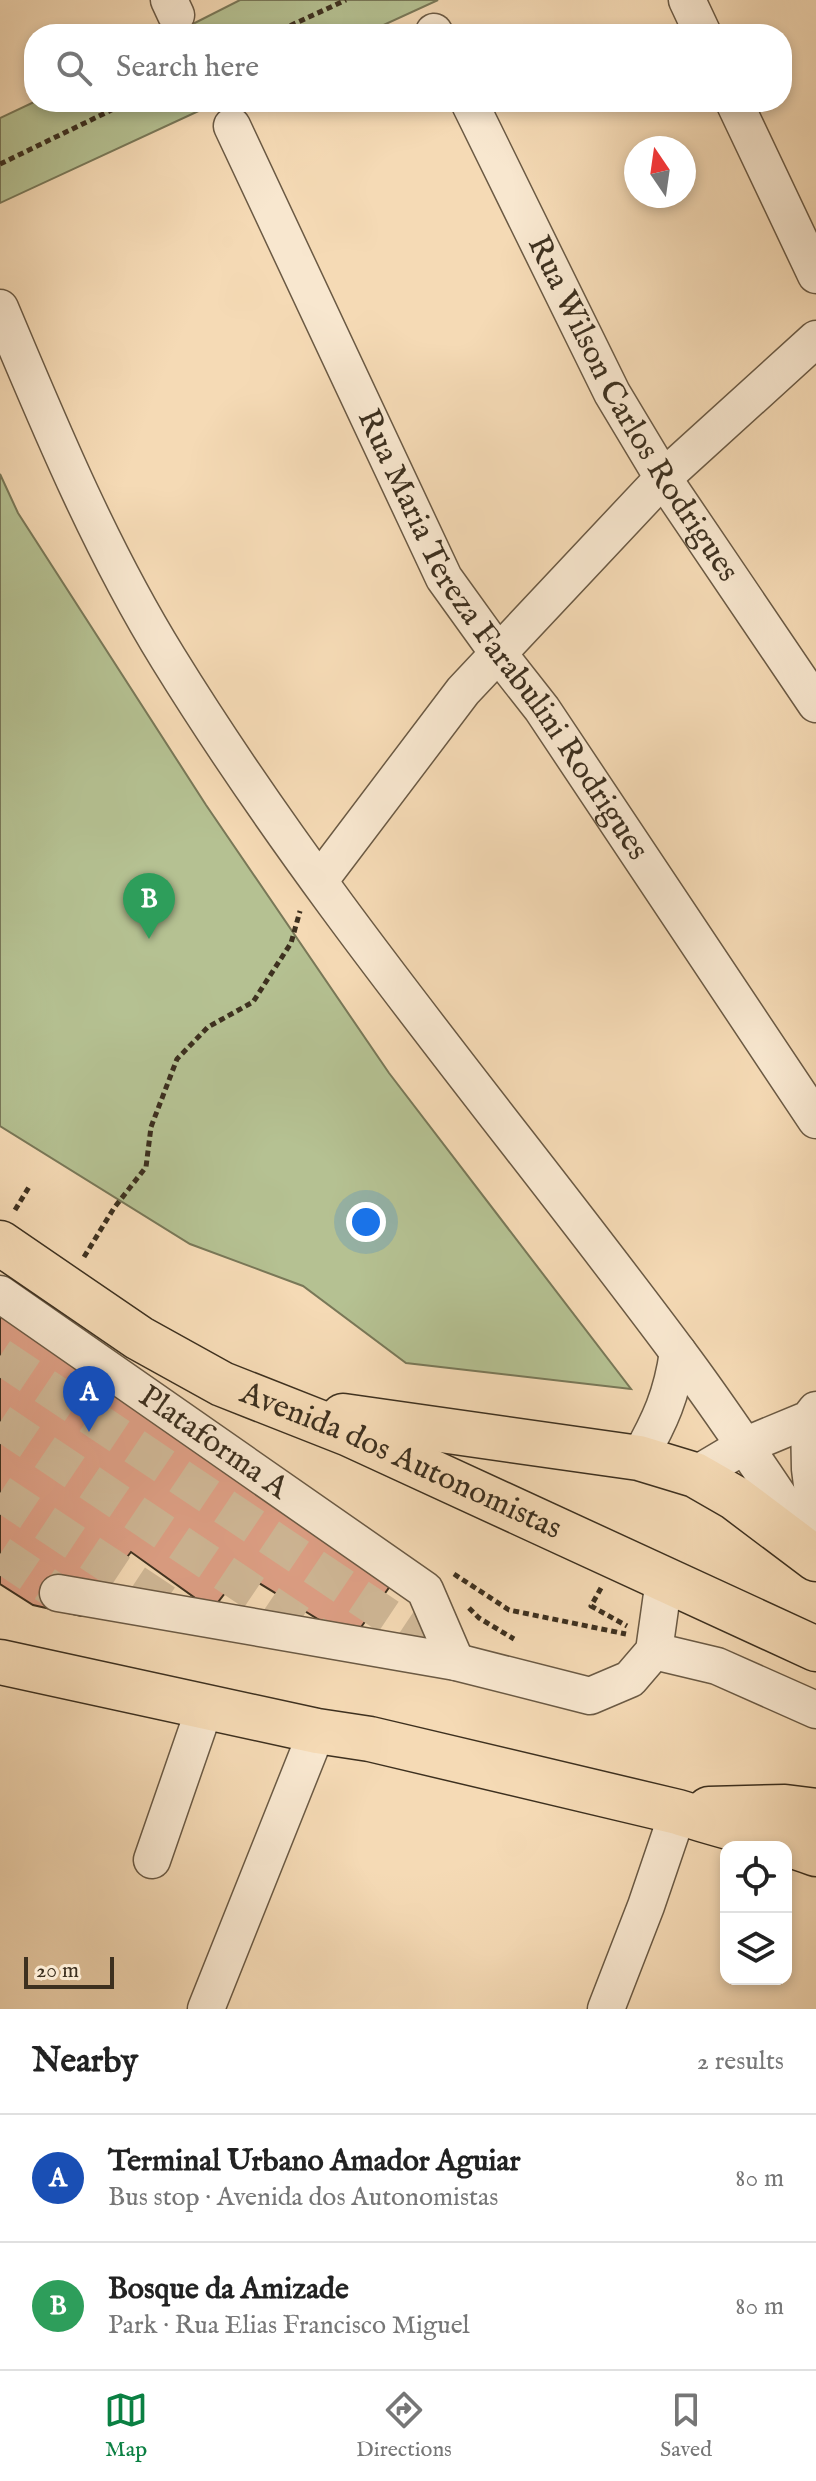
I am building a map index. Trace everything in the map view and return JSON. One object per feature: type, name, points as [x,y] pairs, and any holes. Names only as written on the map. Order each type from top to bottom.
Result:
[{"type":"main road","name":"Avenida dos Autonomistas","points":[[0,1243],[139,1338],[222,1384],[285,1408],[816,1649]]},
{"type":"main road","points":[[285,1408],[639,1458],[695,1475],[735,1498],[816,1559]]},
{"type":"main road","points":[[0,1662],[317,1731],[370,1739],[678,1812],[725,1828],[782,1841],[816,1854]]},
{"type":"main road","points":[[678,1812],[747,1806],[816,1811]]},
{"type":"street","points":[[687,0],[698,24]]},
{"type":"street","name":"Rua Wilson Carlos Rodrigues","points":[[474,112],[612,393],[663,478],[816,704]]},
{"type":"street","points":[[739,112],[816,275]]},
{"type":"street","name":"Rua Maria Tereza Farabulini Rodrigues","points":[[232,126],[444,578],[542,709],[816,1120]]},
{"type":"street","points":[[0,308],[50,426],[119,571],[167,657],[245,775],[446,1054],[678,1352],[816,1552]]},
{"type":"street","points":[[320,880],[463,691],[663,478],[816,339]]},
{"type":"street","name":"Plataforma A","points":[[0,1294],[443,1580]]},
{"type":"street","points":[[639,1458],[662,1418],[673,1386],[678,1352]]},
{"type":"street","points":[[695,1475],[744,1446],[812,1415],[810,1469],[816,1516]]},
{"type":"street","points":[[443,1580],[456,1662]]},
{"type":"street","points":[[58,1593],[456,1662],[590,1696],[630,1679],[641,1639],[664,1580]]},
{"type":"street","points":[[641,1639],[717,1666],[816,1710]]},
{"type":"street","points":[[152,1860],[205,1707]]},
{"type":"street","points":[[206,2009],[317,1731]]},
{"type":"street","points":[[606,2009],[678,1812]]},
{"type":"path","points":[[294,24],[346,0]]},
{"type":"path","points":[[0,164],[107,112]]},
{"type":"path","points":[[62,1285],[78,1267],[114,1208],[146,1167],[151,1127],[177,1059],[208,1027],[253,1002],[291,943],[297,917],[320,880]]},
{"type":"path","points":[[443,1580],[509,1610],[641,1639]]},
{"type":"path","points":[[614,1592],[601,1587],[591,1606],[641,1639]]},
{"type":"path","points":[[463,1601],[479,1618],[514,1639]]},
{"type":"green space","points":[[240,0],[438,0],[386,24],[193,24]]},
{"type":"green space","points":[[24,107],[24,112],[196,112],[0,203],[0,118]]},
{"type":"green space","points":[[0,474],[18,513],[206,805],[389,1073],[631,1389],[406,1363],[303,1286],[190,1244],[0,1126]]},
{"type":"building","points":[[0,1312],[395,1579],[352,1640],[241,1572],[212,1610],[131,1552],[81,1616],[33,1605],[0,1584]]},
{"type":"tunnel","points":[[0,1356],[456,1662]]},
{"type":"tunnel","points":[[0,1422],[321,1638]]},
{"type":"tunnel","points":[[0,1493],[184,1615]]},
{"type":"tunnel","points":[[0,1554],[58,1593]]},
{"type":"place","name":"Bosque da Amizade","points":[[149,939]]},
{"type":"place","name":"Terminal Urbano Amador Aguiar","points":[[89,1432]]}]
